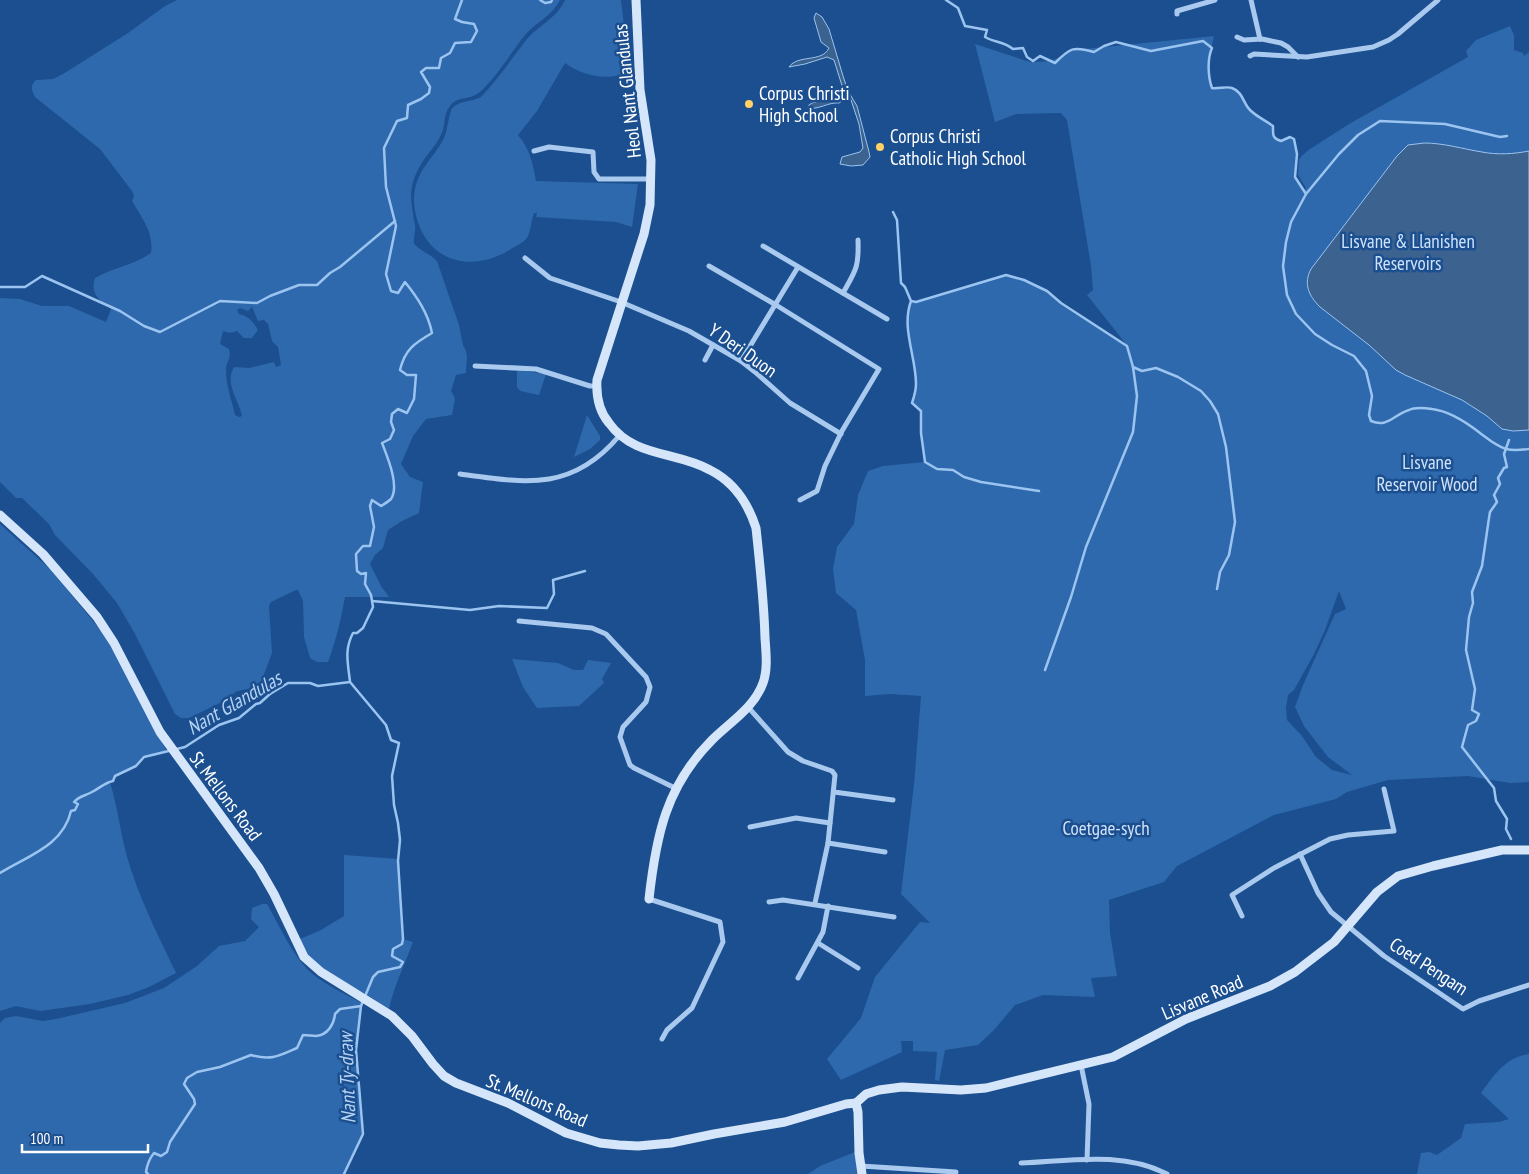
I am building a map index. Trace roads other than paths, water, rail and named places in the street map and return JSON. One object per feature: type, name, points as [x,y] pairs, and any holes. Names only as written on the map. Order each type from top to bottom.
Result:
[{"type":"main road","name":"Heol Nant Glandulas","points":[[596,386],[644,234],[650,205],[651,160],[640,90],[636,0]]},
{"type":"main road","points":[[596,386],[602,412],[620,436],[634,446],[710,469],[723,477],[744,500],[751,513],[758,543],[765,622],[766,667],[760,691],[748,707],[712,740],[694,760],[675,788],[668,804],[654,857],[649,899]]},
{"type":"main road","name":"St Mellons Road","points":[[0,516],[43,554],[97,617],[114,642],[160,732],[259,868],[274,894],[304,957],[320,972],[357,994]]},
{"type":"main road","name":"Lisvane Road","points":[[856,1103],[866,1094],[879,1090],[902,1087],[980,1089],[1081,1066],[1119,1055],[1186,1019],[1270,986],[1314,958],[1334,942],[1377,892],[1386,884],[1407,872],[1502,850],[1529,850]]},
{"type":"main road","name":"St. Mellons Road","points":[[357,994],[392,1016],[412,1036],[438,1070],[456,1084],[508,1103],[566,1133],[600,1143],[638,1146],[670,1143],[785,1122],[846,1104],[856,1103]]},
{"type":"main road","points":[[856,1103],[858,1112],[858,1144],[862,1170]]},
{"type":"street","points":[[1177,14],[1177,11],[1215,0]]},
{"type":"street","points":[[1251,0],[1260,39]]},
{"type":"street","points":[[1250,56],[1254,54],[1301,58],[1362,50],[1381,44],[1398,34],[1438,0]]},
{"type":"street","points":[[1237,37],[1244,40],[1260,39],[1285,45],[1296,56],[1301,58]]},
{"type":"street","name":"Heol Nant Glandulas","points":[[534,151],[549,147],[593,152],[594,172],[600,179],[651,179]]},
{"type":"street","points":[[843,293],[857,268],[859,259],[858,240]]},
{"type":"street","points":[[763,246],[887,319]]},
{"type":"street","points":[[525,258],[550,278],[621,302]]},
{"type":"street","points":[[709,266],[880,369],[841,434],[825,466],[817,491],[800,500]]},
{"type":"street","points":[[741,361],[798,267]]},
{"type":"street","name":"Y Deri Duon","points":[[621,302],[679,325],[741,361],[790,403],[841,434]]},
{"type":"street","points":[[705,360],[713,345]]},
{"type":"street","points":[[475,366],[536,369],[590,386],[596,386]]},
{"type":"street","points":[[460,474],[526,482],[558,478],[574,472],[603,454],[620,436]]},
{"type":"street","points":[[519,621],[592,628],[606,634],[646,677],[650,687],[646,702],[623,726],[620,737],[630,765],[675,788]]},
{"type":"street","points":[[748,707],[788,752],[803,761],[832,771],[835,775],[836,781],[828,843],[815,904]]},
{"type":"street","points":[[1242,916],[1232,895],[1267,872],[1330,839],[1348,835],[1394,831],[1384,789]]},
{"type":"street","points":[[834,792],[893,800]]},
{"type":"street","points":[[750,827],[796,818],[830,822]]},
{"type":"street","points":[[828,843],[885,852]]},
{"type":"street","points":[[1300,854],[1318,893],[1331,912],[1347,926]]},
{"type":"street","points":[[649,899],[720,922],[723,934],[723,942],[692,1008],[667,1030],[662,1039]]},
{"type":"street","points":[[769,902],[784,900],[894,917]]},
{"type":"street","points":[[798,978],[823,932],[828,906]]},
{"type":"street","name":"Coed Pengam","points":[[1347,926],[1384,956],[1463,1009],[1478,1001],[1529,985]]},
{"type":"street","points":[[818,943],[858,968]]},
{"type":"street","points":[[1081,1066],[1089,1104],[1087,1160]]},
{"type":"street","points":[[1021,1163],[1117,1159],[1133,1161],[1156,1168],[1167,1174]]},
{"type":"street","points":[[862,1170],[956,1172]]},
{"type":"waterway","name":"Nant Glandulas","points":[[0,873],[52,842],[67,823],[71,811],[75,810],[78,804],[74,802],[76,800],[113,781],[115,776],[136,766],[144,757],[185,747],[219,725],[239,718],[256,704],[288,683],[310,683],[318,686],[350,682],[347,657],[348,645],[353,633],[357,633],[363,628],[373,607],[371,595],[365,584],[366,573],[361,574],[357,571],[356,554],[363,546],[370,546],[374,527],[370,506],[372,500],[381,506],[391,499],[394,487],[392,471],[382,443],[390,439],[394,430],[391,422],[392,414],[398,409],[407,413],[414,399],[416,375],[407,375],[400,370],[402,363],[412,347],[432,333],[425,312],[405,282],[398,293],[391,291],[386,274],[396,226],[386,187],[384,148],[397,121],[407,118],[408,105],[429,93],[430,87],[421,72],[426,68],[439,68],[441,58],[450,53],[455,43],[471,42],[477,31],[474,24],[455,19],[462,0]]},
{"type":"waterway","name":"Nant Glandulas","points":[[540,0],[545,3],[552,0]]},
{"type":"waterway","points":[[946,0],[958,8],[965,26],[987,30],[985,37],[1013,49],[1023,48],[1027,57],[1033,61],[1040,56],[1055,63],[1068,51],[1081,49],[1094,52],[1116,42],[1151,51],[1203,41],[1212,48],[1209,57],[1212,88],[1230,87],[1236,90],[1255,115],[1273,126],[1273,134],[1276,139],[1281,141],[1290,137],[1294,139],[1297,154],[1295,177],[1306,194]]},
{"type":"waterway","points":[[1507,136],[1500,137],[1445,124],[1380,121],[1358,135],[1339,154],[1306,194],[1291,222],[1283,266],[1287,295],[1296,314],[1315,334],[1354,356],[1366,371],[1372,396],[1369,415],[1371,421],[1377,423],[1386,422],[1414,408],[1432,409],[1445,412],[1457,418],[1502,448],[1509,450],[1529,449]]},
{"type":"waterway","points":[[893,212],[897,220],[901,283],[905,287],[911,301],[916,302],[1006,275],[1024,280],[1047,291],[1061,303],[1127,346],[1133,367],[1137,396],[1133,432],[1086,547],[1071,597],[1045,670]]},
{"type":"waterway","points":[[0,287],[25,287],[42,276],[120,311],[144,326],[160,332],[220,301],[257,303],[299,285],[317,285],[395,221]]},
{"type":"waterway","points":[[911,301],[908,311],[908,332],[916,384],[912,403],[921,411],[921,433],[925,462],[937,469],[953,470],[964,477],[981,482],[1039,491]]},
{"type":"waterway","points":[[1133,367],[1142,371],[1156,368],[1178,377],[1201,391],[1218,414],[1226,447],[1235,522],[1229,555],[1220,572],[1217,589]]},
{"type":"waterway","points":[[1509,440],[1504,454],[1507,467],[1504,468],[1498,478],[1500,484],[1494,495],[1497,502],[1490,512],[1482,566],[1472,592],[1473,603],[1469,617],[1466,650],[1475,689],[1472,710],[1479,714],[1476,721],[1468,725],[1462,747],[1494,788],[1496,801],[1507,819],[1506,829],[1511,839]]},
{"type":"waterway","points":[[372,601],[470,610],[499,606],[547,608],[554,594],[553,580],[585,571]]},
{"type":"waterway","points":[[148,1174],[146,1172],[147,1167],[152,1155],[154,1153],[161,1156],[167,1152],[170,1142],[195,1104],[194,1099],[184,1084],[187,1078],[197,1072],[220,1067],[251,1055],[264,1058],[275,1057],[297,1048],[303,1035],[316,1036],[324,1034],[332,1025],[335,1014],[340,1009],[361,1006],[373,977],[378,972],[400,967],[403,962],[392,956],[393,949],[402,944],[403,939],[398,861],[400,840],[394,805],[392,776],[399,743],[391,740],[386,725],[350,682]]},
{"type":"waterway","name":"Nant Ty-draw","points":[[344,1174],[363,1134],[356,1050],[361,1006]]},
{"type":"place","name":"Corpus Christi High School","points":[[749,104]]},
{"type":"place","name":"Corpus Christi Catholic High School","points":[[880,147]]},
{"type":"park label","name":"Lisvane & Llanishen Reservoirs","points":[[1408,252]]},
{"type":"park label","name":"Lisvane Reservoir Wood","points":[[1427,473]]},
{"type":"park label","name":"Coetgae-sych","points":[[1106,828]]}]
